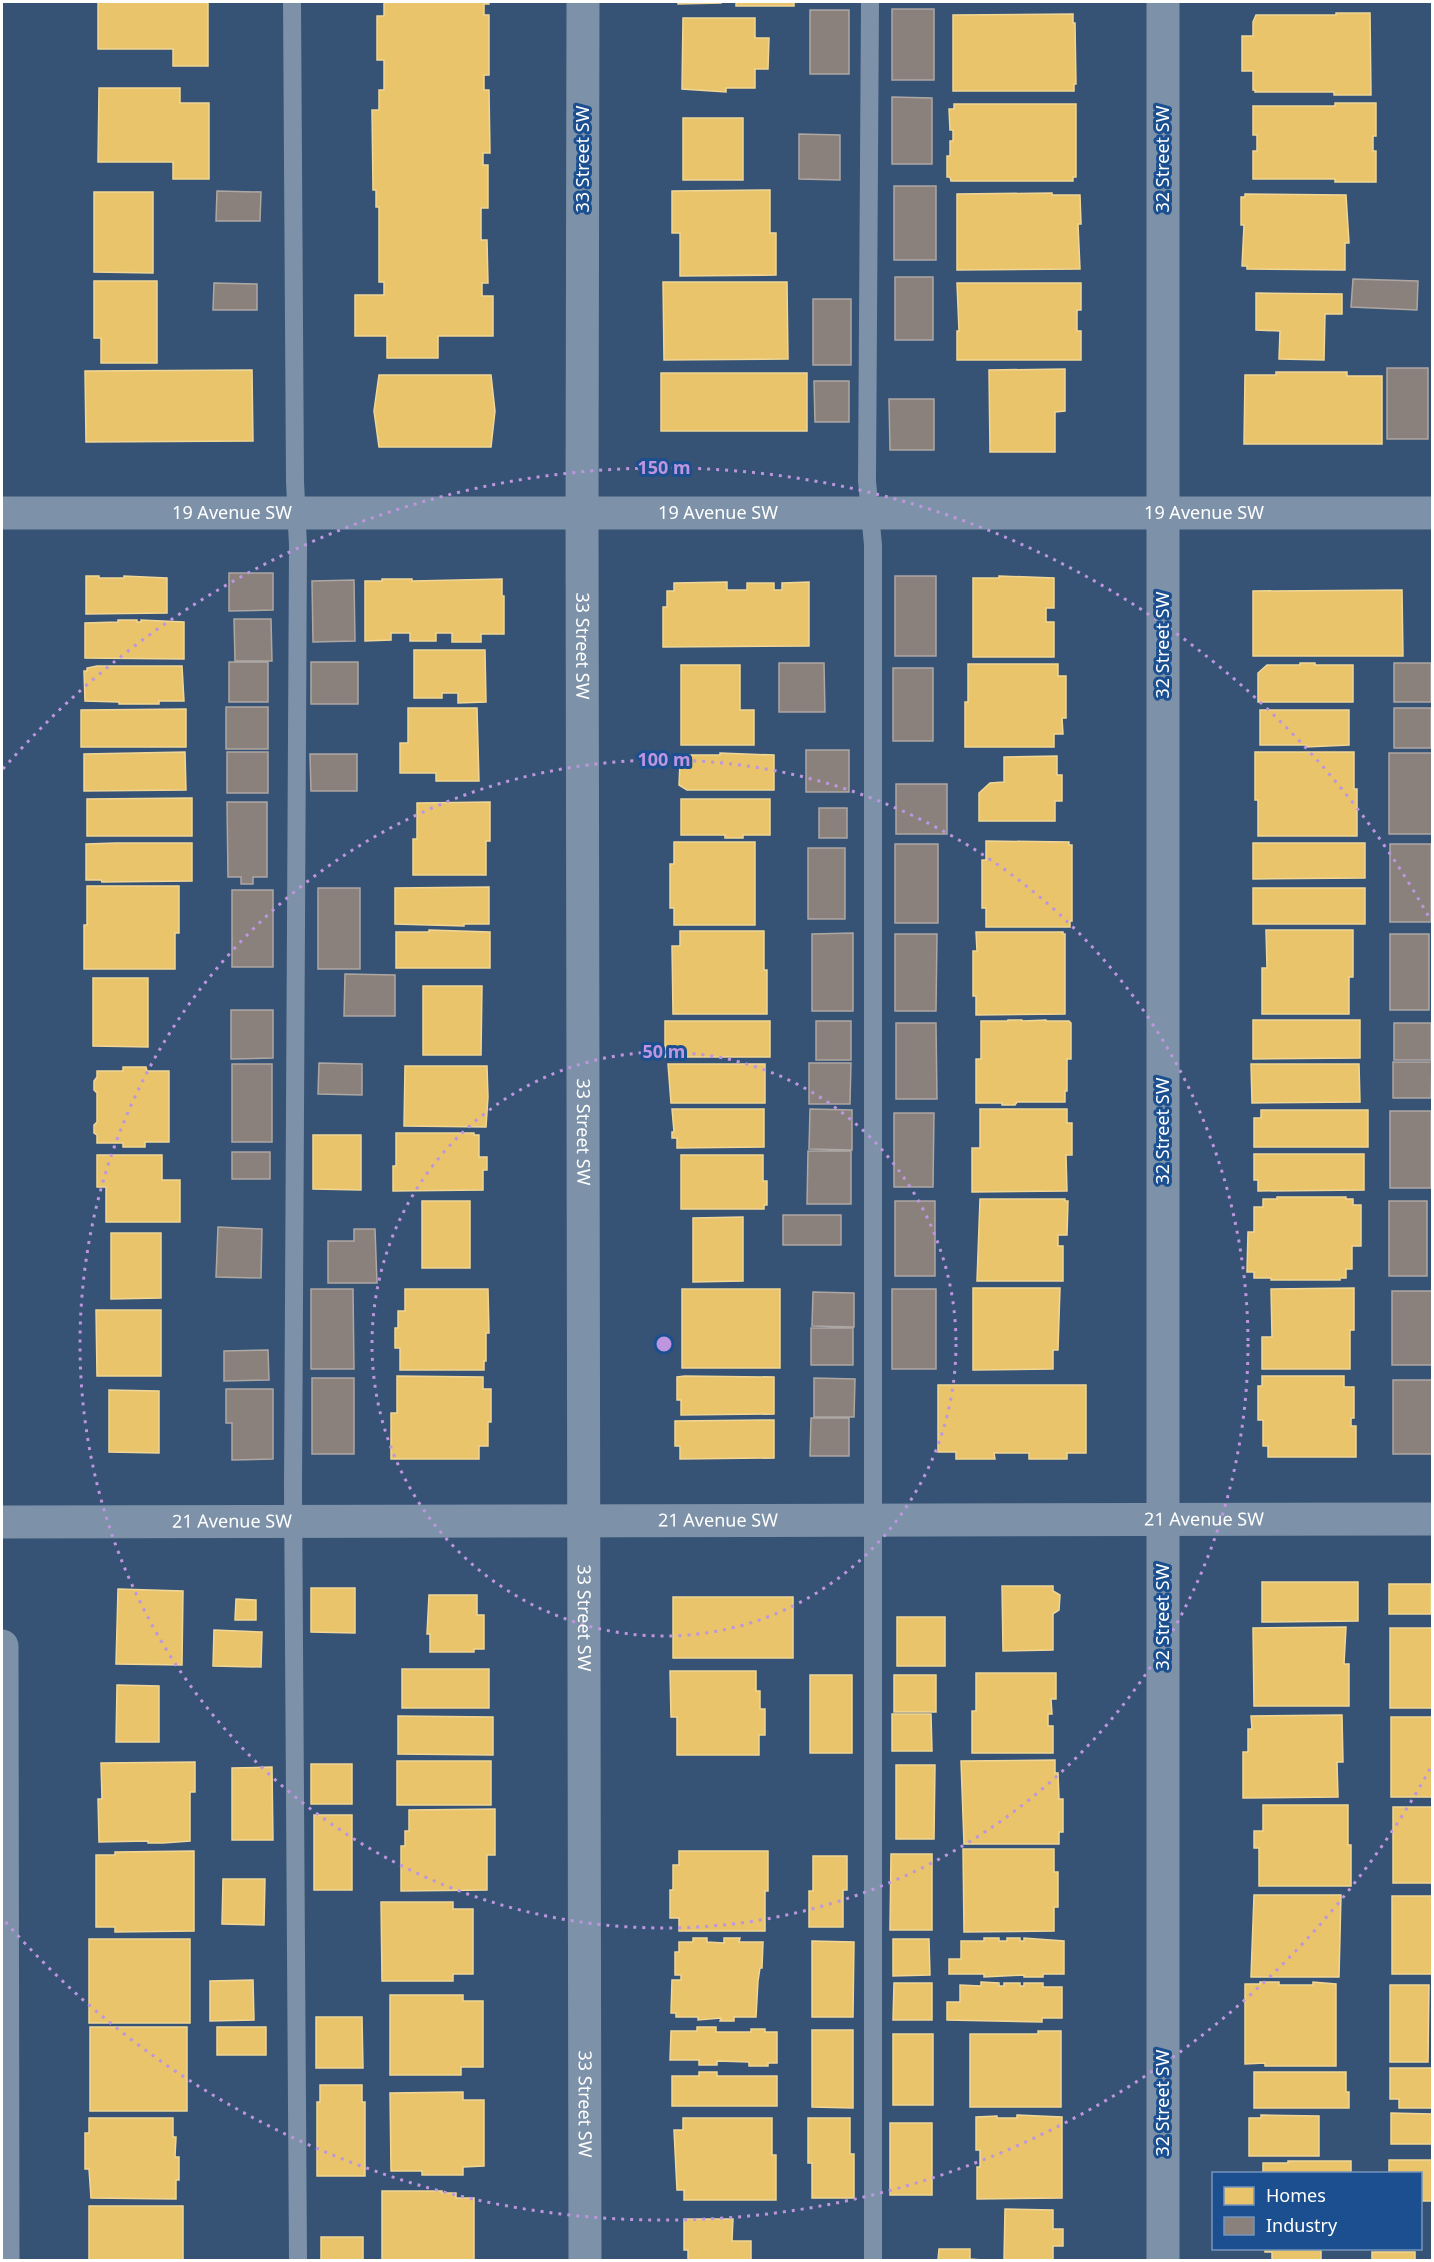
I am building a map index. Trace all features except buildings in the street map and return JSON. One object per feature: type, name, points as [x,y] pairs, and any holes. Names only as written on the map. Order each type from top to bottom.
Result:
[{"type":"street","name":"33 Street SW","points":[[583,2],[585,2260]]},
{"type":"street","name":"32 Street SW","points":[[1163,2],[1163,2260]]},
{"type":"street","name":"19 Avenue SW","points":[[2,513],[1432,513]]},
{"type":"street","name":"21 Avenue SW","points":[[2,1522],[1432,1519]]},
{"type":"street","points":[[2,1646],[3,2260]]},
{"type":"lane","points":[[292,2],[297,513],[293,1521],[298,2260]]},
{"type":"lane","points":[[870,2],[867,481],[873,545],[873,2260]]}]
